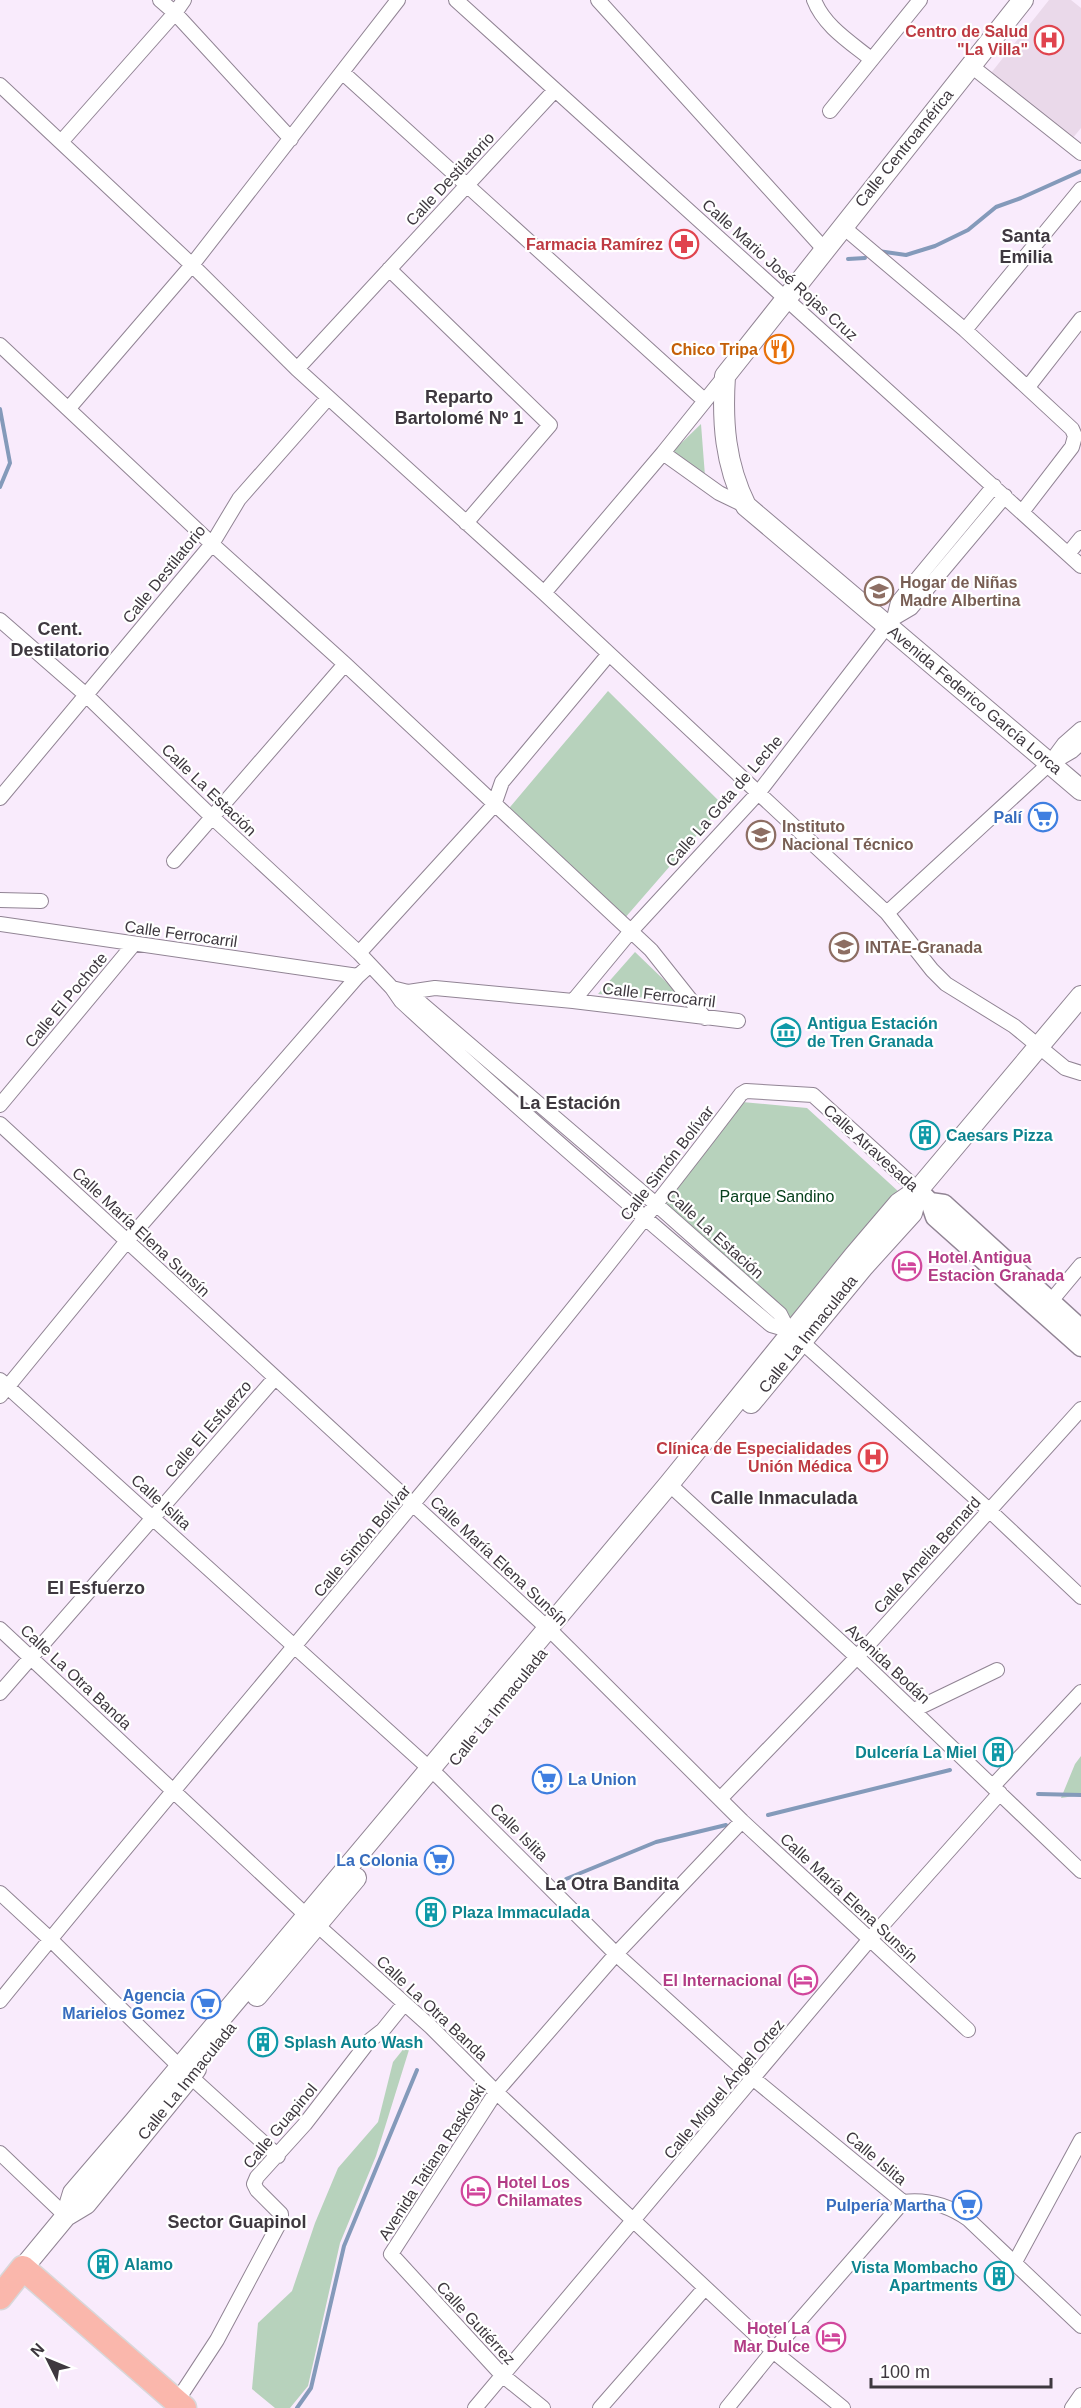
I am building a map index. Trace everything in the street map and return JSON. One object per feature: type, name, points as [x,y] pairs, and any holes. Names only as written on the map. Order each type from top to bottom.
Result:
[{"type":"highway","points":[[12,2282],[173,2406]]},
{"type":"main road","name":"Calle Centroamérica","points":[[786,296],[1023,0]]},
{"type":"main road","points":[[725,376],[786,296]]},
{"type":"main road","name":"Avenida Federico García Lorca","points":[[725,376],[724,438],[736,487],[746,506],[891,622],[1081,790]]},
{"type":"main road","name":"Calle La Inmaculada","points":[[12,2282],[66,2216],[73,2193],[185,2072],[674,1488],[793,1335],[858,1262],[899,1203],[924,1196],[1081,996]]},
{"type":"street","points":[[160,0],[175,13],[291,139]]},
{"type":"street","points":[[61,142],[184,0]]},
{"type":"street","points":[[69,408],[192,265],[398,0]]},
{"type":"street","name":"Calle Mario José Rojas Cruz","points":[[456,0],[786,296],[1081,566]]},
{"type":"street","points":[[598,0],[824,249]]},
{"type":"street","points":[[828,0],[816,6],[828,23],[871,59]]},
{"type":"street","points":[[830,111],[920,0]]},
{"type":"street","points":[[970,66],[1081,153]]},
{"type":"street","points":[[342,72],[704,400]]},
{"type":"street","points":[[0,85],[192,265],[328,398],[544,593],[887,913],[932,970],[946,984],[1014,1026],[1065,1068],[1081,1073]]},
{"type":"street","name":"Calle Destilatorio","points":[[297,369],[555,90]]},
{"type":"street","points":[[965,330],[1081,189]]},
{"type":"street","points":[[843,226],[1028,387],[1077,423],[1072,447],[1022,512]]},
{"type":"street","points":[[389,269],[550,425],[466,523]]},
{"type":"street","points":[[1028,387],[1081,319]]},
{"type":"street","points":[[0,345],[651,950],[705,1018]]},
{"type":"street","points":[[544,593],[725,376]]},
{"type":"street","name":"Calle Destilatorio","points":[[0,798],[212,544],[239,499],[328,398]]},
{"type":"street","points":[[663,453],[719,493],[746,506]]},
{"type":"street","name":"Calle La Gota de Leche","points":[[891,622],[898,602],[994,486]]},
{"type":"street","name":"Calle La Gota de Leche","points":[[573,1001],[631,931],[759,792],[891,622],[910,608],[1005,496]]},
{"type":"street","points":[[1068,554],[1081,538]]},
{"type":"street","name":"Calle La Estación","points":[[0,620],[86,695],[211,816],[360,953],[392,988],[508,1077],[657,1205],[780,1314],[793,1335],[990,1511],[1081,1597]]},
{"type":"street","points":[[360,953],[494,805],[502,782],[609,654]]},
{"type":"street","points":[[174,861],[345,664]]},
{"type":"street","points":[[887,913],[1050,763],[1064,744],[1081,729]]},
{"type":"street","points":[[1050,763],[1072,751],[1081,743]]},
{"type":"street","points":[[0,900],[41,901]]},
{"type":"street","name":"Calle Ferrocarril","points":[[0,924],[357,976]]},
{"type":"street","name":"Calle El Pochote","points":[[0,1105],[134,944]]},
{"type":"street","points":[[3,1388],[357,976],[370,965]]},
{"type":"street","name":"Calle Ferrocarril","points":[[404,996],[435,988],[573,1001],[738,1021]]},
{"type":"street","name":"Calle La Estación","points":[[404,996],[496,1089],[645,1220],[771,1325],[793,1335]]},
{"type":"street","points":[[496,1089],[508,1077]]},
{"type":"street","name":"Calle Atravesada","points":[[741,1094],[746,1091],[813,1095],[924,1196],[944,1204],[986,1252],[1046,1306],[1081,1347]]},
{"type":"street","name":"Calle Simón Bolívar","points":[[0,2001],[414,1505],[657,1205],[741,1094]]},
{"type":"street","name":"Calle María Elena Sunsín","points":[[0,1124],[552,1632],[742,1821],[968,2030]]},
{"type":"street","points":[[574,1157],[584,1142]]},
{"type":"street","points":[[1046,1306],[1081,1265]]},
{"type":"street","name":"Calle Atravesada","points":[[1046,1306],[1081,1329]]},
{"type":"street","name":"Calle El Esfuerzo","points":[[0,1693],[275,1378]]},
{"type":"street","name":"Calle Islita","points":[[3,1388],[153,1516],[296,1646],[435,1774],[616,1954],[754,2079],[903,2202],[926,2201],[946,2206],[968,2219],[1081,2326]]},
{"type":"street","name":"Calle Amelia Bernard","points":[[720,1799],[857,1657],[1081,1408]]},
{"type":"street","name":"Avenida Bodán","points":[[674,1488],[914,1710],[1081,1871]]},
{"type":"street","name":"Calle La Otra Banda","points":[[0,1629],[312,1921],[454,2048],[496,2092],[772,2351],[843,2408]]},
{"type":"street","points":[[914,1710],[998,1670]]},
{"type":"street","name":"Calle Miguel Ángel Ortez","points":[[475,2408],[1081,1692]]},
{"type":"street","name":"Avenida Tatiana Raskoski","points":[[391,2254],[496,2092],[616,1954],[742,1821]]},
{"type":"street","points":[[0,1893],[185,2072],[278,2156]]},
{"type":"street","name":"Calle Guapinol","points":[[173,2406],[217,2340],[281,2220],[281,2214],[256,2190],[254,2184],[257,2177],[305,2124],[369,2041],[383,2030],[404,2004]]},
{"type":"street","points":[[1015,2262],[1081,2140]]},
{"type":"street","points":[[0,2153],[66,2216]]},
{"type":"street","points":[[727,2408],[772,2351],[903,2202]]},
{"type":"street","name":"Calle Gutiérrez","points":[[391,2254],[502,2375],[543,2408]]},
{"type":"street","points":[[600,2408],[705,2288]]},
{"type":"street","points":[[1072,2408],[1081,2395]]},
{"type":"shaded area","name":"Centro de Salud \"La Villa\"","points":[[1049,0],[1071,0],[1081,8],[1081,128],[1072,139],[991,73]]},
{"type":"green space","points":[[701,424],[705,476],[671,453]]},
{"type":"green space","points":[[608,691],[723,805],[624,919],[505,813]]},
{"type":"green space","points":[[635,952],[686,1001],[598,994]]},
{"type":"green space","name":"Parque Sandino","points":[[742,1102],[807,1108],[899,1192],[793,1321],[661,1208]]},
{"type":"green space","points":[[1081,1756],[1081,1795],[1061,1798],[1075,1764]]},
{"type":"green space","points":[[413,2037],[376,2156],[340,2243],[308,2386],[290,2408],[275,2408],[252,2389],[258,2323],[292,2291],[315,2223],[338,2168],[378,2122],[393,2062]]},
{"type":"waterway","points":[[878,251],[906,255],[935,246],[968,230],[996,207],[1081,171]]},
{"type":"waterway","points":[[848,259],[865,258]]},
{"type":"waterway","points":[[0,409],[10,463],[0,487]]},
{"type":"waterway","points":[[768,1815],[950,1770]]},
{"type":"waterway","points":[[1038,1794],[1081,1795]]},
{"type":"waterway","points":[[566,1879],[656,1842],[726,1825]]},
{"type":"waterway","points":[[297,2408],[311,2388],[344,2246],[417,2070]]},
{"type":"place","name":"Centro de Salud \"La Villa\"","points":[[1049,40]]},
{"type":"place","name":"Farmacia Ramírez","points":[[684,244]]},
{"type":"place","name":"Chico Tripa","points":[[779,349]]},
{"type":"place","name":"Hogar de Niñas Madre Albertina","points":[[879,591]]},
{"type":"place","name":"Palí","points":[[1043,817]]},
{"type":"place","name":"Instituto Nacional Técnico","points":[[761,835]]},
{"type":"place","name":"INTAE-Granada","points":[[844,947]]},
{"type":"place","name":"Antigua Estación de Tren Granada","points":[[786,1032]]},
{"type":"place","name":"Caesars Pizza","points":[[925,1135]]},
{"type":"place","name":"Hotel Antigua Estacion Granada","points":[[907,1266]]},
{"type":"place","name":"Clínica de Especialidades Unión Médica","points":[[873,1457]]},
{"type":"place","name":"Dulcería La Miel","points":[[998,1752]]},
{"type":"place","name":"La Union","points":[[547,1779]]},
{"type":"place","name":"La Colonia","points":[[439,1860]]},
{"type":"place","name":"Plaza Immaculada","points":[[431,1912]]},
{"type":"place","name":"El Internacional","points":[[803,1980]]},
{"type":"place","name":"Agencia Marielos Gomez","points":[[206,2004]]},
{"type":"place","name":"Splash Auto Wash","points":[[263,2042]]},
{"type":"place","name":"Hotel Los Chilamates","points":[[476,2191]]},
{"type":"place","name":"Pulpería Martha","points":[[967,2205]]},
{"type":"place","name":"Alamo","points":[[103,2264]]},
{"type":"place","name":"Vista Mombacho Apartments","points":[[999,2276]]},
{"type":"place","name":"Hotel La Mar Dulce","points":[[831,2337]]},
{"type":"district","name":"Santa Emilia","points":[[1026,246]]},
{"type":"district","name":"Reparto Bartolomé Nº 1","points":[[459,407]]},
{"type":"district","name":"Cent. Destilatorio","points":[[60,639]]},
{"type":"district","name":"La Estación","points":[[570,1103]]},
{"type":"district","name":"Calle Inmaculada","points":[[784,1498]]},
{"type":"district","name":"El Esfuerzo","points":[[96,1588]]},
{"type":"district","name":"La Otra Bandita","points":[[612,1884]]},
{"type":"district","name":"Sector Guapinol","points":[[237,2222]]}]
